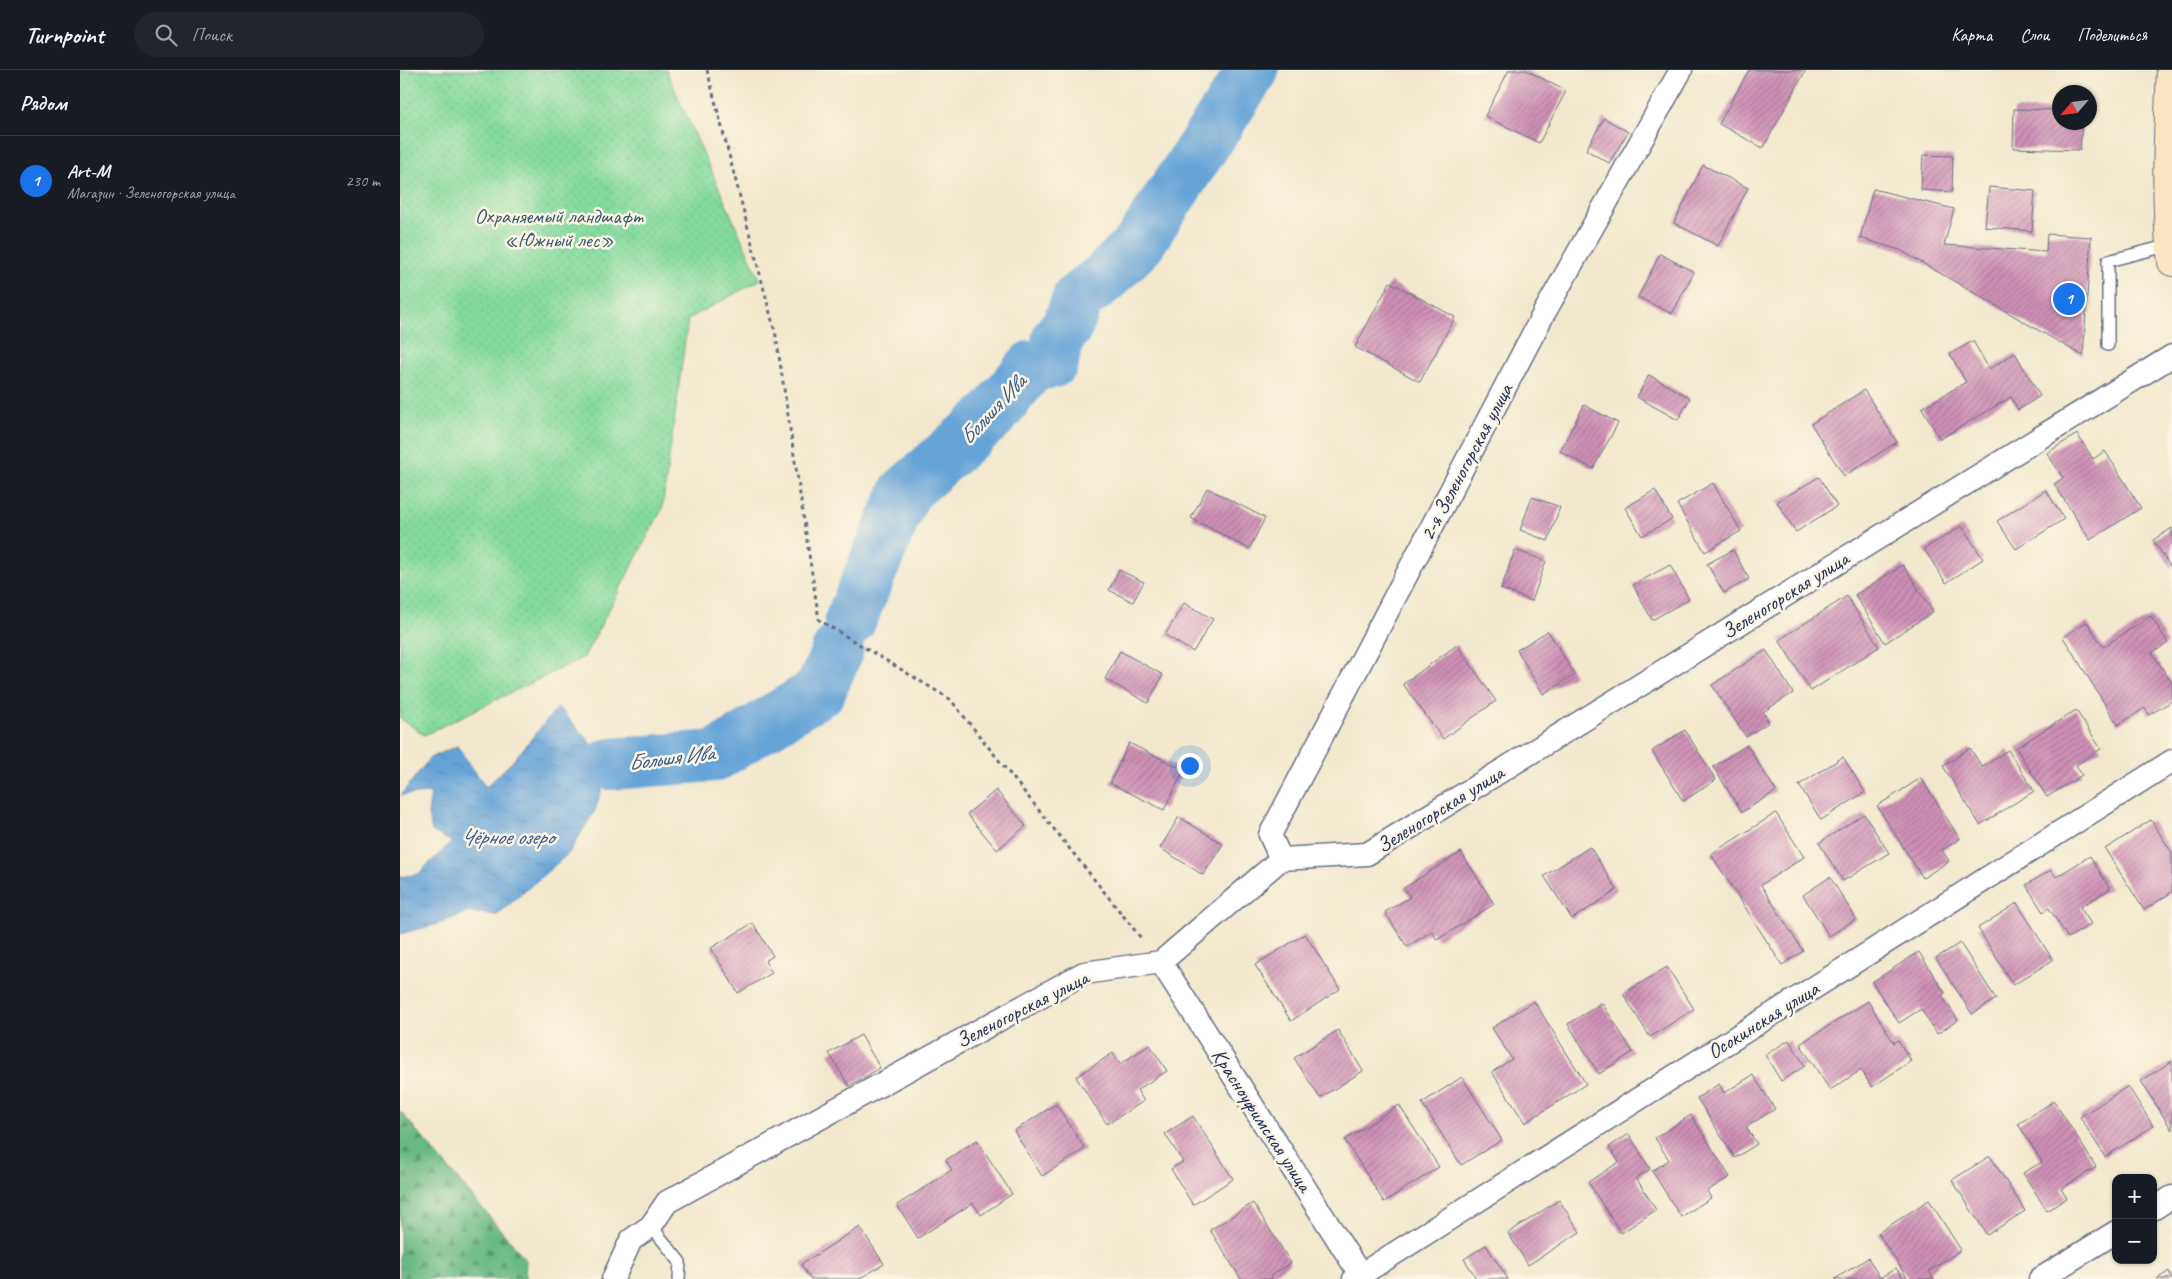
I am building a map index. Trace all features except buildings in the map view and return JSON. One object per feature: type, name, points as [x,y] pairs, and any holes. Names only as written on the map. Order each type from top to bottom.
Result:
[{"type":"main road","points":[[2171,70],[2169,146],[2171,254]]},
{"type":"street","name":"2-я Зеленогорская улица","points":[[1280,859],[1270,835],[1543,315],[1681,70]]},
{"type":"street","name":"Зеленогорская улица","points":[[1280,859],[1367,854],[2172,356]]},
{"type":"street","name":"Осокинская улица","points":[[1359,1278],[2172,761]]},
{"type":"street","points":[[1160,962],[1280,859]]},
{"type":"street","name":"Зеленогорская улица","points":[[613,1279],[631,1240],[651,1226],[667,1202],[1084,972],[1160,962]]},
{"type":"street","name":"Красноуфимская улица","points":[[1160,962],[1359,1278]]},
{"type":"street","points":[[2157,1206],[2172,1197]]},
{"type":"street","points":[[2040,1279],[2112,1234]]},
{"type":"lane","points":[[2108,345],[2108,261],[2171,254]]},
{"type":"lane","points":[[651,1226],[680,1262],[680,1279]]},
{"type":"path","points":[[707,70],[776,336],[819,620],[950,699],[1160,962]]},
{"type":"green space","name":"Охраняемый ландшафт «Южный лес»","points":[[400,70],[666,70],[760,280],[688,319],[662,509],[584,657],[424,735],[400,718]]},
{"type":"green space","points":[[400,1111],[526,1260],[525,1279],[400,1279]]},
{"type":"water","name":"Чёрное озеро","points":[[558,707],[610,764],[595,810],[569,853],[497,915],[467,912],[438,924],[400,934],[400,877],[418,874],[452,842],[432,831],[428,814],[431,793],[401,795],[430,758],[457,746],[486,787],[512,762]]},
{"type":"waterway","name":"Большя Ива","points":[[850,621],[905,492],[992,415],[1032,366],[1053,362],[1058,337],[1068,325],[1078,298],[1103,279],[1138,245],[1253,70]]},
{"type":"waterway","name":"Большя Ива","points":[[610,764],[715,756],[820,691],[838,649]]},
{"type":"place","name":"Art-M","points":[[2069,299]]}]
